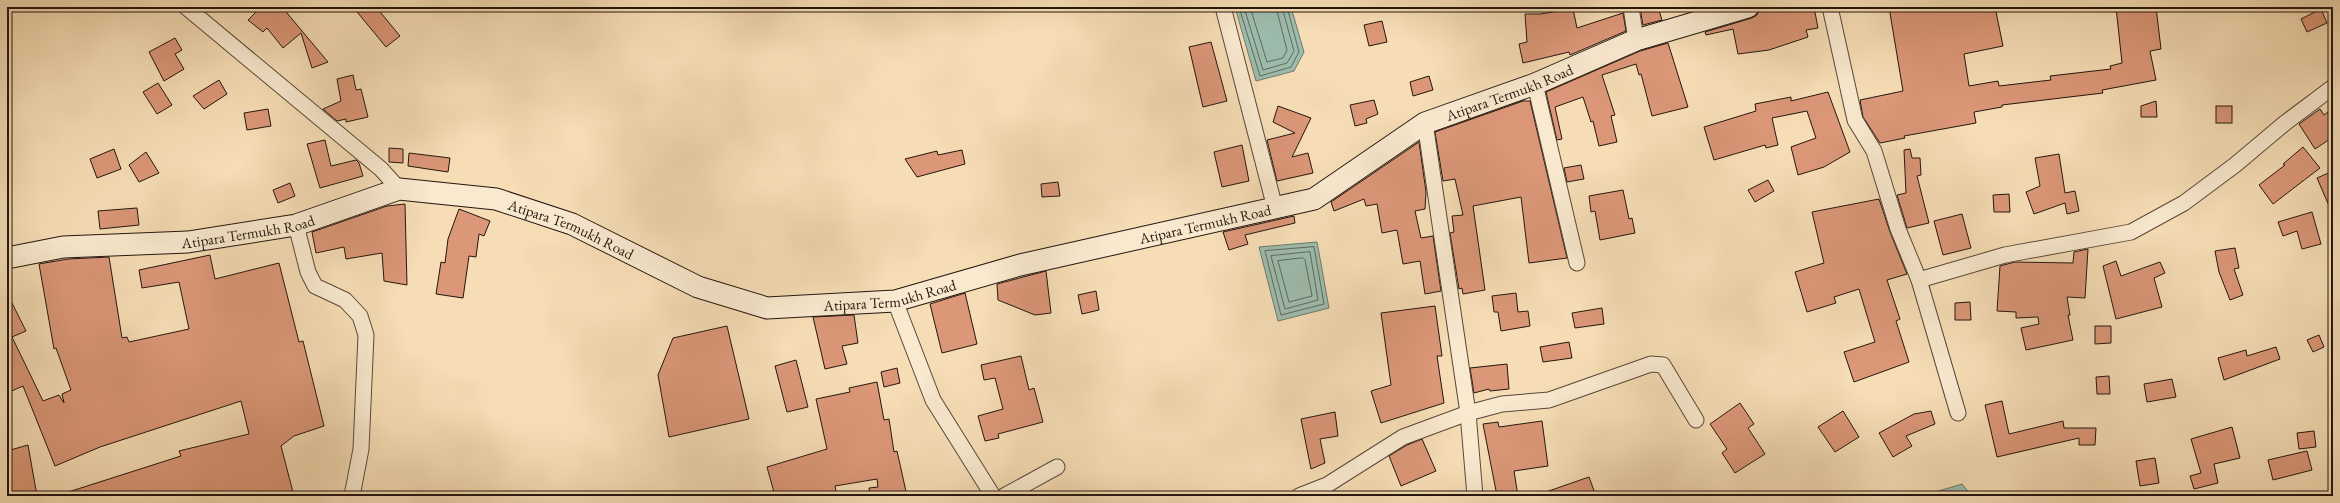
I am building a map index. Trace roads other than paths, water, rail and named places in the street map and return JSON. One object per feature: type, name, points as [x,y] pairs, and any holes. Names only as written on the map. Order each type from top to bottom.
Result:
[{"type":"main road","name":"Atipara Termukh Road","points":[[7,258],[63,247],[188,242],[296,225],[399,189],[496,198],[572,224],[698,287],[768,308],[895,301],[1020,265],[1314,199],[1425,123],[1535,84],[1636,40],[1748,7]]},
{"type":"street","points":[[186,7],[381,169],[399,189]]},
{"type":"street","points":[[1223,7],[1275,208]]},
{"type":"street","points":[[1631,7],[1636,40]]},
{"type":"street","points":[[1830,7],[1855,120],[1874,151],[1898,229],[1919,280],[1958,414]]},
{"type":"street","points":[[1535,84],[1577,263]]},
{"type":"street","points":[[1919,280],[2005,255],[2131,232],[2184,203],[2236,165],[2285,123],[2333,87]]},
{"type":"street","points":[[1425,123],[1468,412],[1475,496]]},
{"type":"street","points":[[296,225],[308,272],[315,286],[345,300],[360,316],[366,335],[361,449],[352,496]]},
{"type":"street","points":[[895,301],[933,400],[993,496]]},
{"type":"street","points":[[1299,496],[1327,485],[1403,437],[1468,412],[1502,404],[1549,400],[1651,364],[1663,365],[1696,420]]},
{"type":"street","points":[[1004,496],[1057,467]]},
{"type":"water","points":[[1235,7],[1291,7],[1304,52],[1294,71],[1256,81]]},
{"type":"water","points":[[1317,242],[1329,308],[1278,321],[1259,247]]},
{"type":"water","points":[[1962,484],[1972,496],[1925,495]]}]
